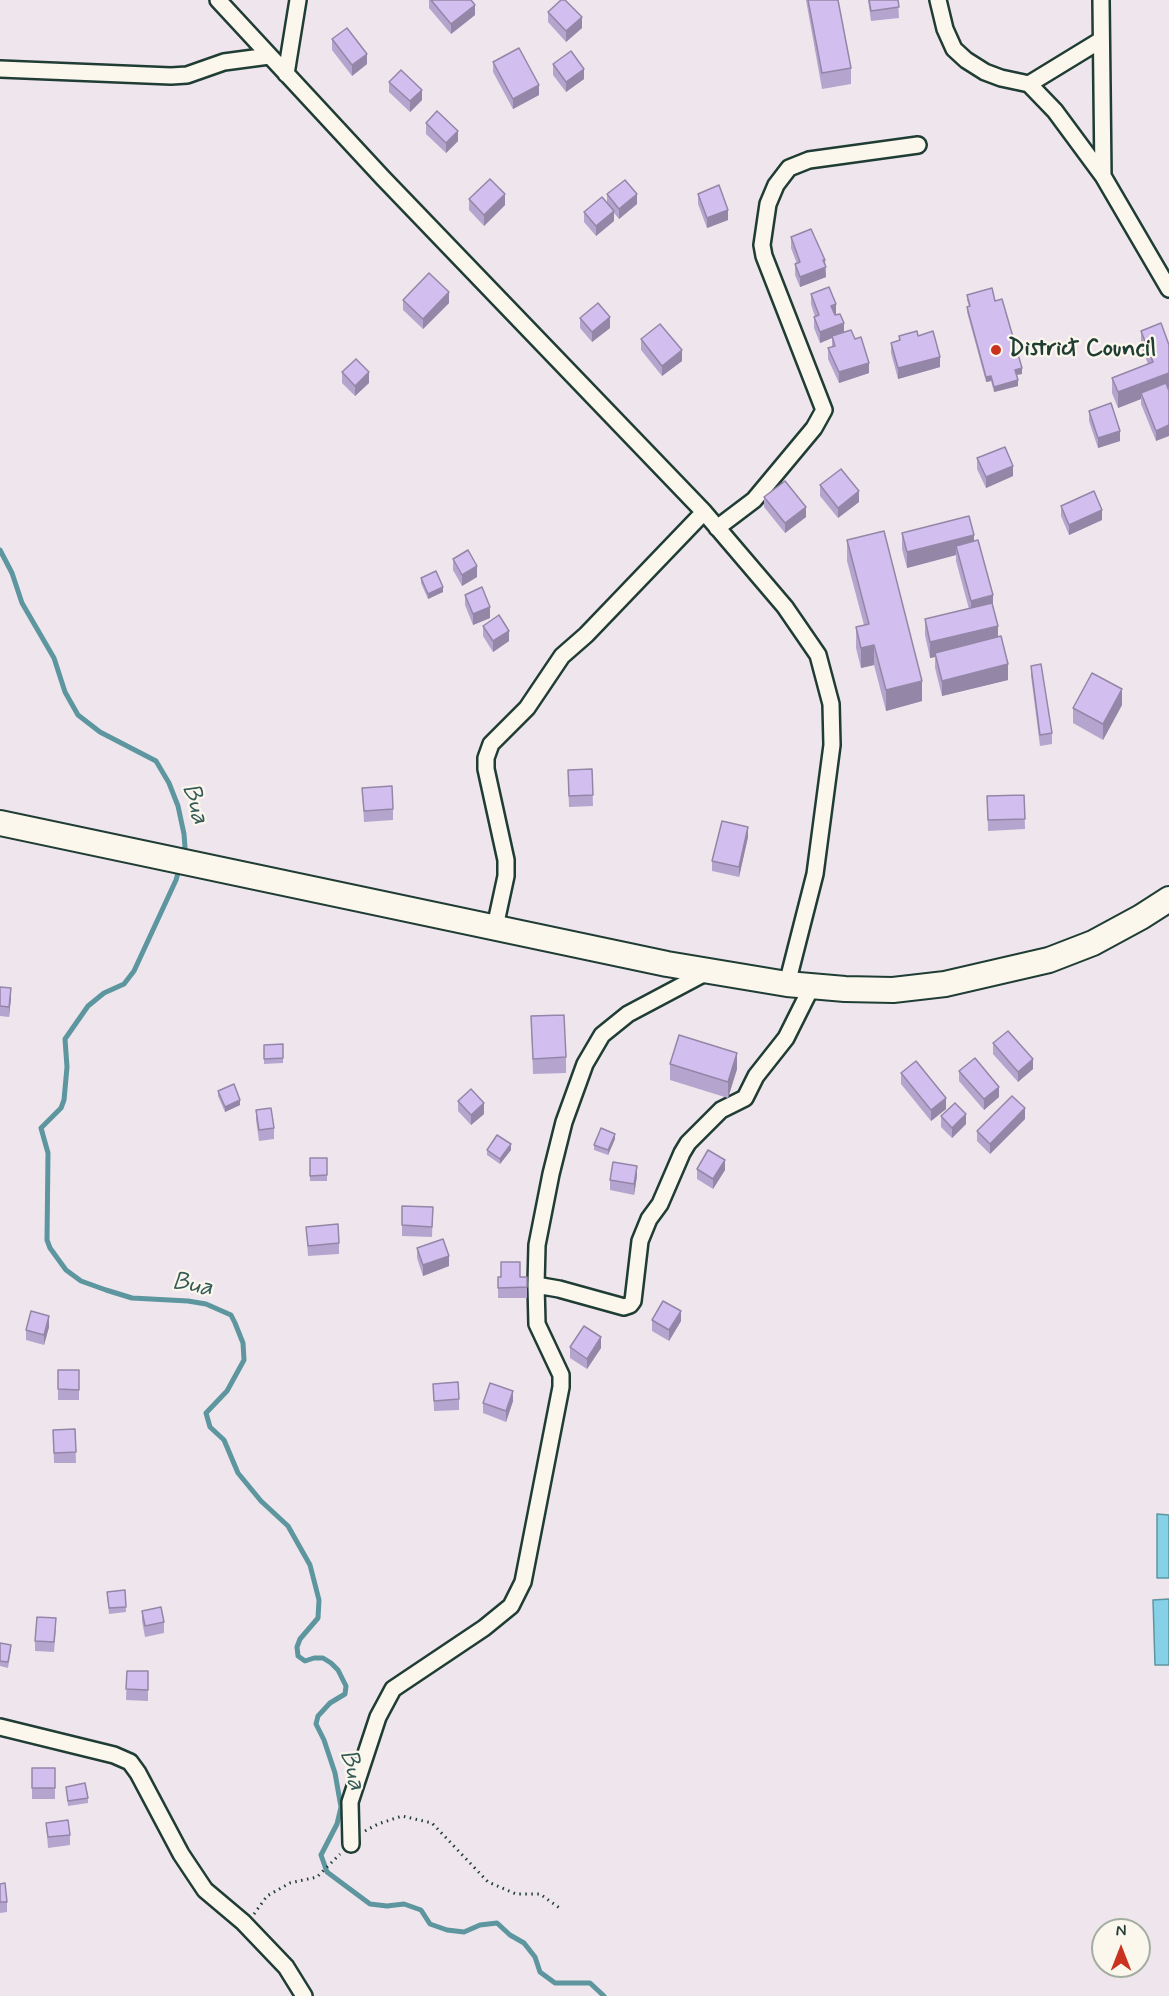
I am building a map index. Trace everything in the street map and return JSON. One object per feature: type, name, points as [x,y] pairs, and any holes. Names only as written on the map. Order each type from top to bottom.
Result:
[{"type":"highway","points":[[0,823],[667,964],[787,984],[845,989],[893,990],[945,984],[1049,960],[1093,943],[1141,917],[1169,898]]},
{"type":"street","points":[[218,0],[704,512],[785,607],[818,655],[831,704],[832,746],[815,874],[787,984]]},
{"type":"street","points":[[286,74],[298,0]]},
{"type":"street","points":[[938,0],[945,29],[954,49],[985,72],[1029,84],[1056,111],[1103,176],[1169,289]]},
{"type":"street","points":[[1101,0],[1103,176]]},
{"type":"street","points":[[1029,84],[1101,40]]},
{"type":"street","points":[[0,69],[171,76],[187,75],[224,62],[269,56]]},
{"type":"street","points":[[717,528],[754,500],[814,428],[824,411],[764,256],[762,245],[768,204],[776,184],[789,168],[809,160],[918,145]]},
{"type":"street","points":[[495,927],[506,876],[506,860],[486,770],[486,758],[491,744],[527,708],[562,656],[586,635],[704,512]]},
{"type":"street","points":[[344,1851],[350,1802],[378,1717],[393,1689],[484,1628],[510,1606],[524,1582],[561,1387],[561,1375],[537,1324],[537,1245],[564,1122],[591,1054],[602,1035],[628,1014],[709,971]]},
{"type":"street","points":[[536,1285],[624,1307],[630,1305],[633,1301],[640,1241],[649,1219],[660,1204],[682,1153],[688,1143],[721,1110],[744,1098],[756,1076],[786,1038],[812,986]]},
{"type":"street","points":[[0,1727],[114,1755],[130,1762],[181,1854],[205,1890],[243,1922],[286,1967],[304,1996]]},
{"type":"path","points":[[243,1922],[254,1914],[264,1899],[274,1891],[290,1883],[317,1877],[363,1833],[378,1824],[402,1816],[432,1823],[488,1882],[516,1894],[540,1894],[561,1909]]},
{"type":"water","points":[[1157,1514],[1169,1515],[1169,1578],[1157,1578]]},
{"type":"water","points":[[1169,1599],[1169,1665],[1155,1665],[1153,1600]]},
{"type":"building","points":[[431,0],[471,0],[475,5],[451,24]]},
{"type":"building","points":[[561,0],[565,0],[582,17],[566,31],[548,12]]},
{"type":"building","points":[[808,0],[838,0],[851,68],[822,73]]},
{"type":"building","points":[[869,0],[898,0],[899,7],[871,11]]},
{"type":"building","points":[[347,28],[367,54],[352,65],[332,39]]},
{"type":"building","points":[[519,48],[539,85],[513,99],[493,62]]},
{"type":"building","points":[[571,51],[584,69],[566,82],[553,64]]},
{"type":"building","points":[[401,70],[422,90],[410,101],[389,82]]},
{"type":"building","points":[[437,111],[458,131],[446,143],[426,123]]},
{"type":"building","points":[[490,179],[505,194],[484,215],[469,199]]},
{"type":"building","points":[[625,180],[637,194],[619,209],[607,194]]},
{"type":"building","points":[[719,185],[728,210],[707,218],[698,194]]},
{"type":"building","points":[[602,197],[614,211],[596,226],[584,212]]},
{"type":"building","points":[[811,229],[826,267],[800,277],[795,264],[800,262],[791,237]]},
{"type":"building","points":[[429,273],[449,292],[423,319],[403,300]]},
{"type":"building","points":[[829,287],[836,304],[831,306],[835,315],[840,314],[844,323],[820,332],[814,317],[819,315],[811,294]]},
{"type":"building","name":"District Council","points":[[992,288],[995,301],[1002,299],[1022,368],[1015,370],[1018,380],[994,387],[991,376],[986,377],[967,307],[970,306],[967,295]]},
{"type":"building","points":[[598,303],[610,317],[592,332],[580,318]]},
{"type":"building","points":[[1161,323],[1169,345],[1169,373],[1118,392],[1112,378],[1153,362],[1141,331]]},
{"type":"building","points":[[660,324],[682,350],[662,366],[641,339]]},
{"type":"building","points":[[851,330],[855,339],[861,337],[869,363],[839,372],[828,348],[835,346],[832,336]]},
{"type":"building","points":[[917,331],[918,336],[933,331],[940,357],[898,368],[891,343],[900,340],[899,336]]},
{"type":"building","points":[[356,359],[369,372],[355,386],[342,372]]},
{"type":"building","points":[[1166,383],[1169,391],[1169,425],[1156,431],[1141,393]]},
{"type":"building","points":[[1111,403],[1120,431],[1098,438],[1089,411]]},
{"type":"building","points":[[1005,447],[1013,466],[986,477],[977,458]]},
{"type":"building","points":[[841,469],[859,491],[838,508],[820,485]]},
{"type":"building","points":[[785,481],[806,507],[785,523],[764,497]]},
{"type":"building","points":[[1094,491],[1102,510],[1069,525],[1061,506]]},
{"type":"building","points":[[969,516],[974,535],[907,552],[902,533]]},
{"type":"building","points":[[884,531],[922,681],[886,690],[874,645],[861,648],[856,627],[869,624],[847,540]]},
{"type":"building","points":[[978,540],[993,595],[971,601],[956,546]]},
{"type":"building","points":[[468,550],[477,566],[462,575],[453,559]]},
{"type":"building","points":[[436,571],[443,587],[428,594],[421,578]]},
{"type":"building","points":[[482,587],[490,607],[473,614],[465,595]]},
{"type":"building","points":[[992,603],[998,626],[930,642],[925,619]]},
{"type":"building","points":[[499,615],[509,631],[493,641],[483,626]]},
{"type":"building","points":[[1001,636],[1008,664],[942,681],[935,653]]},
{"type":"building","points":[[1041,664],[1052,733],[1040,735],[1031,666]]},
{"type":"building","points":[[1092,673],[1122,689],[1103,724],[1073,708]]},
{"type":"building","points":[[592,769],[593,795],[569,796],[568,770]]},
{"type":"building","points":[[392,786],[393,809],[364,811],[362,788]]},
{"type":"building","points":[[1024,795],[1025,819],[988,820],[987,796]]},
{"type":"building","points":[[722,821],[748,827],[739,867],[712,861]]},
{"type":"building","points":[[0,987],[11,988],[9,1007],[0,1006]]},
{"type":"building","points":[[564,1015],[566,1057],[533,1059],[531,1016]]},
{"type":"building","points":[[1008,1031],[1033,1059],[1018,1072],[993,1043]]},
{"type":"building","points":[[679,1035],[737,1053],[728,1082],[670,1064]]},
{"type":"building","points":[[283,1044],[283,1058],[264,1059],[264,1045]]},
{"type":"building","points":[[975,1058],[999,1087],[984,1099],[959,1071]]},
{"type":"building","points":[[916,1061],[946,1098],[931,1110],[901,1073]]},
{"type":"building","points":[[234,1084],[240,1100],[225,1107],[218,1091]]},
{"type":"building","points":[[471,1089],[484,1103],[471,1115],[458,1101]]},
{"type":"building","points":[[1012,1096],[1025,1108],[990,1144],[977,1131]]},
{"type":"building","points":[[955,1103],[966,1114],[952,1128],[941,1116]]},
{"type":"building","points":[[271,1108],[274,1128],[259,1130],[256,1110]]},
{"type":"building","points":[[601,1128],[615,1134],[608,1150],[594,1145]]},
{"type":"building","points":[[497,1135],[511,1144],[500,1159],[487,1150]]},
{"type":"building","points":[[708,1150],[725,1160],[713,1179],[697,1169]]},
{"type":"building","points":[[310,1158],[327,1158],[327,1175],[310,1176]]},
{"type":"building","points":[[613,1162],[637,1166],[634,1184],[610,1180]]},
{"type":"building","points":[[402,1206],[433,1207],[432,1227],[402,1225]]},
{"type":"building","points":[[338,1224],[339,1243],[308,1246],[306,1227]]},
{"type":"building","points":[[443,1239],[449,1256],[423,1265],[417,1248]]},
{"type":"building","points":[[501,1262],[520,1262],[520,1277],[527,1277],[527,1287],[498,1288]]},
{"type":"building","points":[[663,1301],[681,1311],[669,1330],[652,1320]]},
{"type":"building","points":[[31,1311],[49,1316],[44,1335],[26,1330]]},
{"type":"building","points":[[584,1326],[601,1337],[587,1359],[570,1347]]},
{"type":"building","points":[[58,1370],[79,1370],[79,1390],[58,1389]]},
{"type":"building","points":[[458,1382],[459,1399],[434,1401],[433,1384]]},
{"type":"building","points":[[490,1383],[513,1391],[506,1411],[483,1403]]},
{"type":"building","points":[[75,1429],[76,1452],[54,1453],[53,1430]]},
{"type":"building","points":[[125,1590],[126,1607],[109,1608],[107,1592]]},
{"type":"building","points":[[161,1607],[164,1622],[145,1626],[142,1611]]},
{"type":"building","points":[[37,1617],[56,1618],[54,1642],[35,1641]]},
{"type":"building","points":[[0,1643],[11,1645],[8,1662],[0,1661]]},
{"type":"building","points":[[127,1671],[148,1671],[148,1690],[126,1689]]},
{"type":"building","points":[[32,1768],[55,1768],[55,1788],[32,1788]]},
{"type":"building","points":[[85,1783],[88,1798],[68,1801],[66,1787]]},
{"type":"building","points":[[68,1820],[70,1835],[48,1837],[46,1823]]},
{"type":"building","points":[[5,1883],[7,1902],[0,1902],[0,1884]]},
{"type":"waterway","name":"Bua","points":[[0,550],[12,573],[22,603],[54,658],[65,692],[78,715],[100,732],[156,761],[169,783],[178,806],[184,834],[183,854]]},
{"type":"waterway","name":"Bua","points":[[180,866],[176,880],[134,971],[124,984],[104,993],[88,1006],[65,1039],[67,1067],[64,1100],[61,1108],[41,1128],[48,1153],[47,1240],[50,1248],[66,1270],[81,1281],[132,1298],[206,1304],[231,1315],[235,1323],[243,1343],[244,1360],[227,1391],[206,1413],[210,1427],[224,1440],[238,1473],[261,1501],[288,1526],[310,1565],[319,1600],[318,1618],[300,1639],[297,1647],[298,1656],[305,1661],[323,1658],[338,1670],[346,1686],[345,1694],[330,1703],[318,1716],[316,1724],[335,1773],[341,1807],[337,1824],[321,1855],[327,1872],[370,1904],[387,1906],[404,1904],[421,1910],[430,1924],[447,1930],[464,1932],[480,1925],[497,1923],[510,1935],[524,1943],[535,1957],[540,1972],[555,1983],[590,1983],[604,1996]]},
{"type":"place","name":"District Council","points":[[996,350]]}]
